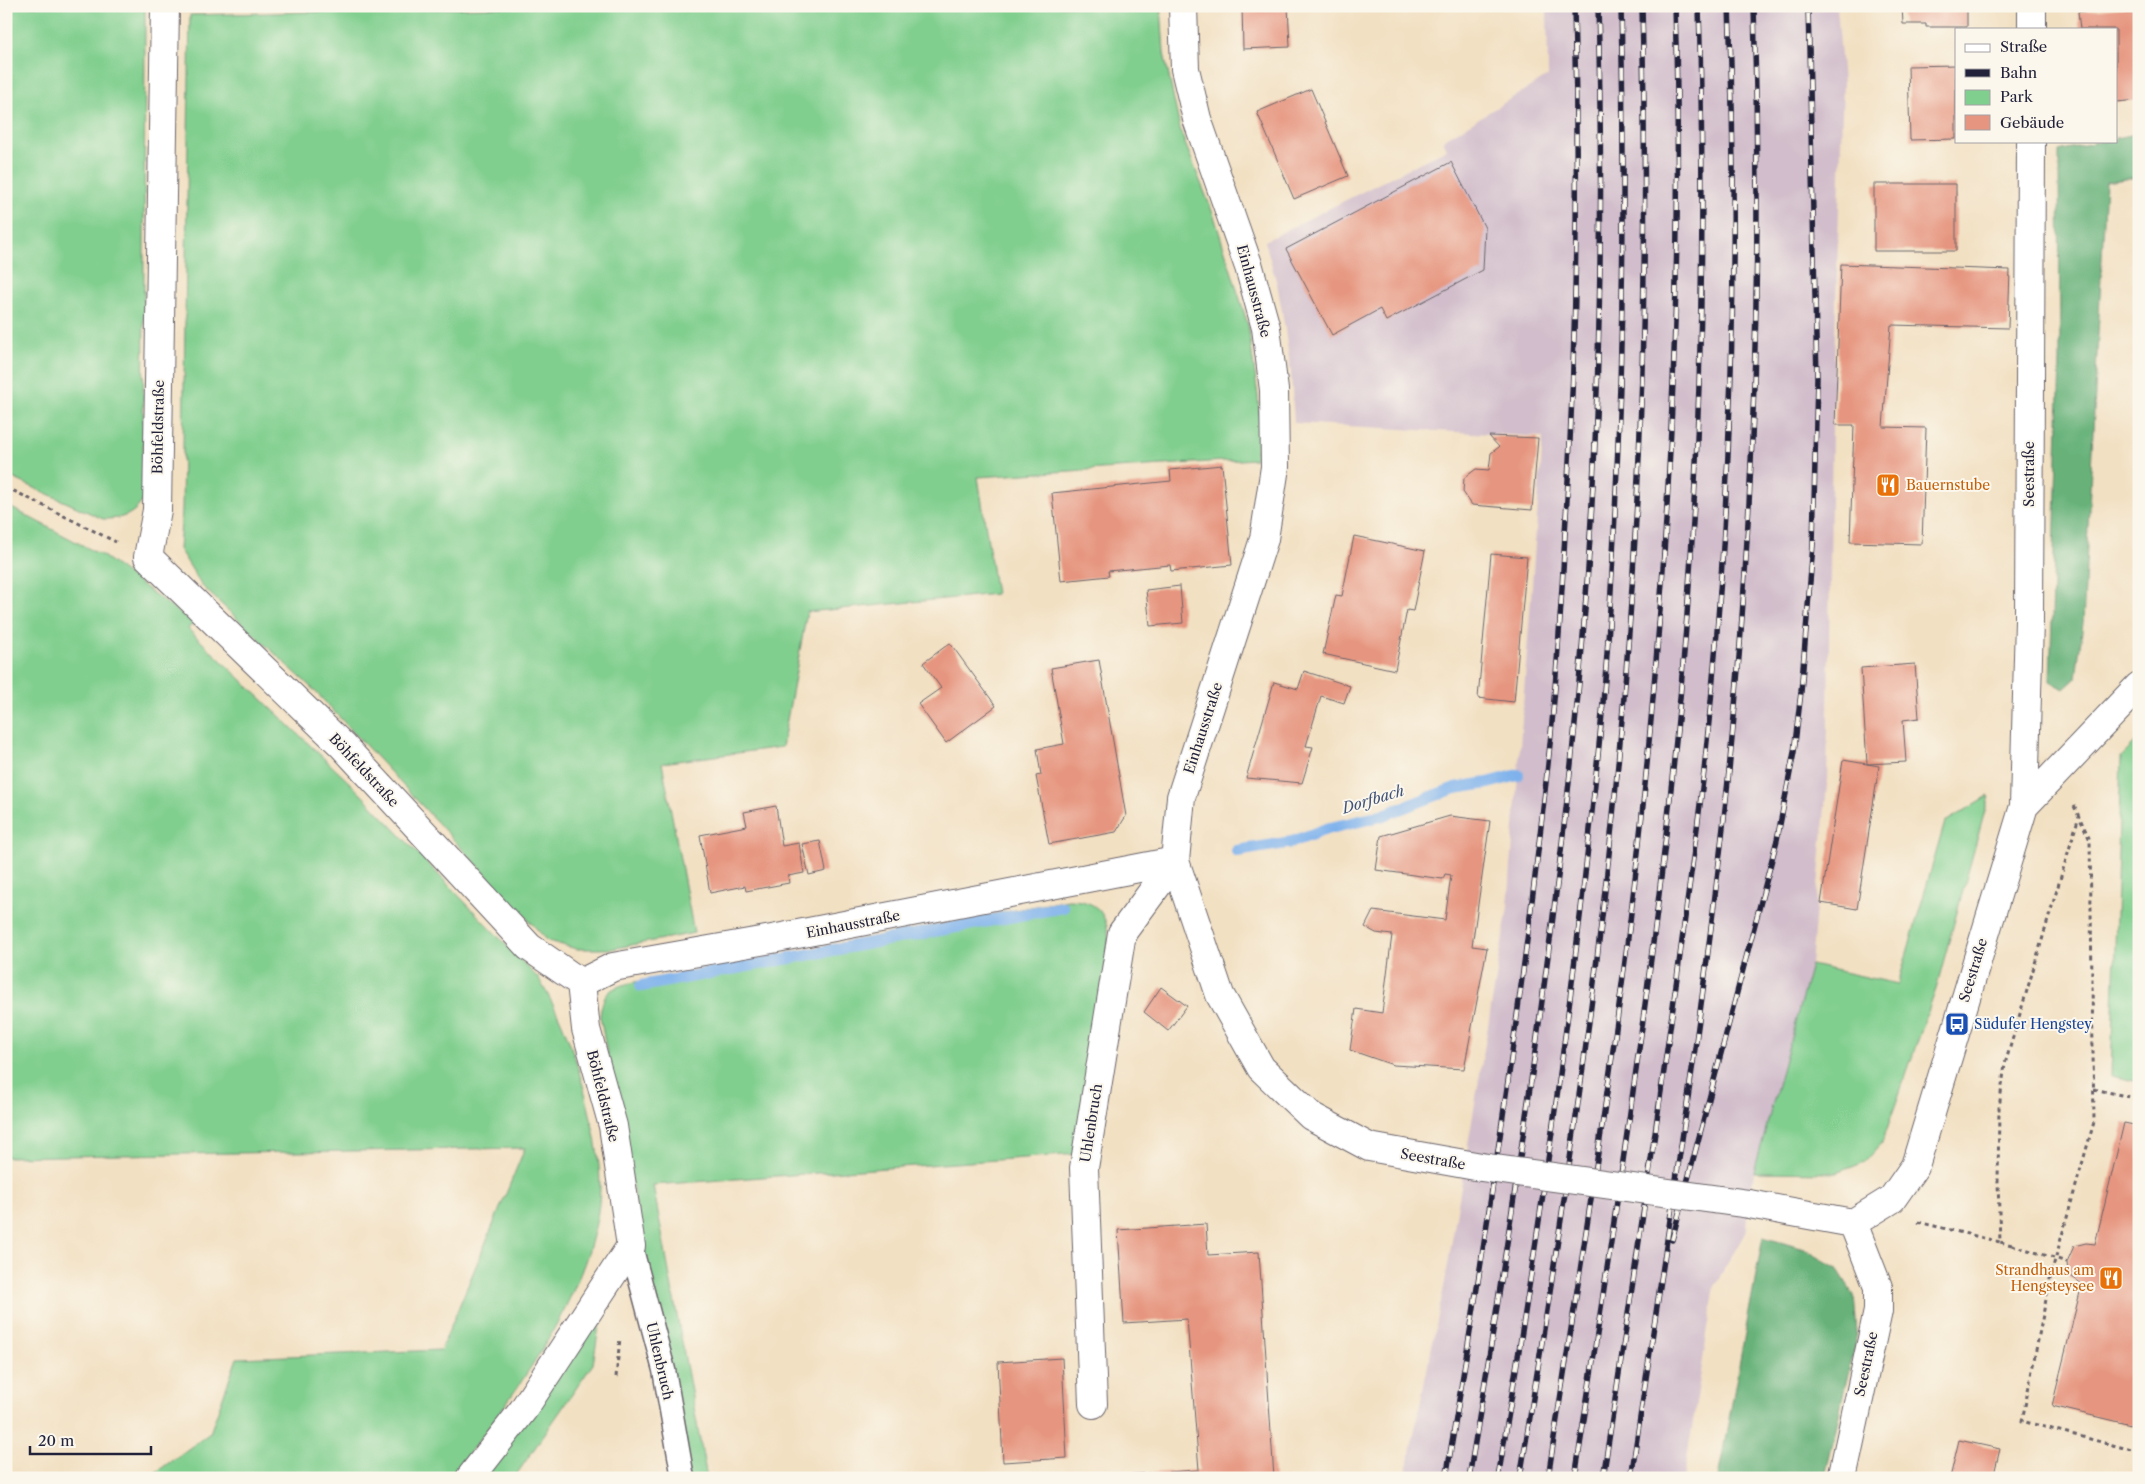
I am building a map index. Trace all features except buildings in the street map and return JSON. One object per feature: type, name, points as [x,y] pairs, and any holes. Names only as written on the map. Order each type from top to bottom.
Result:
[{"type":"street","name":"Böhfeldstraße","points":[[165,6],[157,510],[148,557],[343,746],[529,947],[580,983],[586,1029],[613,1126],[631,1246]]},
{"type":"street","name":"Einhausstraße","points":[[580,983],[613,967],[772,940],[1175,861],[1181,797],[1264,539],[1275,467],[1274,390],[1266,328],[1249,267],[1197,119],[1185,69],[1184,6]]},
{"type":"street","points":[[2032,6],[2032,28]]},
{"type":"street","name":"Seestraße","points":[[1175,861],[1220,995],[1261,1068],[1311,1116],[1369,1147],[1482,1168],[1749,1204],[1852,1223],[1892,1199],[1914,1166],[2024,806],[2029,611],[2031,142]]},
{"type":"street","name":"Seestraße","points":[[2024,806],[2139,686]]},
{"type":"street","name":"Uhlenbruch","points":[[1093,1404],[1084,1168],[1122,933],[1175,861]]},
{"type":"street","name":"Seestraße","points":[[1842,1478],[1878,1311],[1878,1287],[1852,1223]]},
{"type":"street","points":[[470,1478],[523,1410],[631,1246]]},
{"type":"lane","name":"Uhlenbruch","points":[[631,1246],[664,1370],[683,1478]]},
{"type":"path","points":[[6,487],[148,557]]},
{"type":"path","points":[[2057,771],[2090,840],[2094,1122],[2051,1274],[2028,1399],[2022,1421],[2139,1452]]},
{"type":"path","points":[[2000,1242],[1998,1182],[1999,1117],[2005,1064],[2079,816]]},
{"type":"path","points":[[2094,1089],[2139,1099]]},
{"type":"path","points":[[1932,1225],[2012,1245],[2067,1262]]},
{"type":"shaded area","points":[[1547,6],[1837,6],[1843,83],[1832,429],[1827,784],[1811,965],[1754,1172],[1745,1233],[1715,1285],[1684,1478],[1405,1478],[1445,1282],[1508,907],[1543,437],[1294,423],[1291,373],[1284,323],[1278,288],[1265,241],[1447,149],[1443,140],[1548,76]]},
{"type":"green space","points":[[6,6],[145,6],[143,500],[135,510],[126,516],[103,519],[6,475]]},
{"type":"green space","points":[[560,6],[1161,6],[1164,53],[1181,133],[1214,216],[1248,325],[1258,396],[1260,427],[1255,459],[978,477],[996,594],[807,612],[782,747],[662,763],[694,933],[611,949],[577,949],[548,941],[314,690],[203,587],[179,549],[182,510],[190,15]]},
{"type":"green space","points":[[2139,133],[2139,177],[2106,182],[2083,623],[2076,678],[2064,689],[2050,681],[2060,360],[2059,151],[2097,142],[2118,142],[2118,138]]},
{"type":"green space","points":[[6,505],[103,556],[193,623],[188,629],[354,787],[538,978],[561,1021],[582,1081],[596,1142],[600,1187],[596,1225],[584,1263],[568,1303],[547,1342],[498,1415],[449,1478],[148,1478],[210,1433],[237,1358],[441,1350],[525,1148],[6,1157]]},
{"type":"green space","points":[[2139,739],[2139,1082],[2111,1076],[2121,757]]},
{"type":"green space","points":[[1989,796],[1935,992],[1882,1143],[1865,1162],[1837,1173],[1754,1172],[1811,965],[1898,984],[1945,822]]},
{"type":"green space","points":[[1068,900],[1086,902],[1098,909],[1108,929],[1109,939],[1079,1154],[653,1185],[707,1478],[688,1478],[600,1016],[606,996],[614,988],[635,982]]},
{"type":"green space","points":[[1763,1237],[1804,1249],[1837,1268],[1854,1295],[1857,1333],[1825,1478],[1718,1478]]},
{"type":"green space","points":[[602,1309],[593,1364],[514,1478],[483,1478]]},
{"type":"waterway","name":"Dorfbach","points":[[1237,851],[1292,842],[1326,829],[1381,816],[1455,788],[1488,783],[1518,775]]},
{"type":"waterway","points":[[641,986],[1063,907]]},
{"type":"railway","points":[[1446,1478],[1489,1211],[1515,1032],[1548,764],[1560,620],[1569,468],[1574,336],[1576,204],[1574,6]]},
{"type":"railway","points":[[1469,1478],[1512,1211],[1538,1032],[1561,854],[1580,670],[1588,575],[1600,290],[1601,195],[1598,6]]},
{"type":"railway","points":[[1498,1478],[1523,1327],[1566,1026],[1592,808],[1605,675],[1614,533],[1622,307],[1621,6]]},
{"type":"railway","points":[[1520,1478],[1549,1300],[1588,1032],[1609,854],[1626,669],[1633,575],[1642,385],[1645,196],[1642,6]]},
{"type":"railway","points":[[1548,1478],[1616,1032],[1647,764],[1663,575],[1673,385],[1677,196],[1675,6]]},
{"type":"railway","points":[[1575,1478],[1639,1047],[1678,723],[1692,539],[1699,387],[1702,235],[1699,6]]},
{"type":"railway","points":[[1603,1478],[1674,1001],[1702,791],[1713,676],[1721,581],[1733,293],[1732,101],[1729,6]]},
{"type":"railway","points":[[1631,1478],[1684,1125],[1708,948],[1738,676],[1745,580],[1754,389],[1757,197],[1754,6]]},
{"type":"railway","points":[[1672,1240],[1777,840],[1794,752],[1801,692],[1813,545],[1817,378],[1808,6]]},
{"type":"place","name":"Bauernstube","points":[[1888,485]]},
{"type":"place","name":"Südufer Hengstey","points":[[1957,1024]]},
{"type":"place","name":"Strandhaus am Hengsteysee","points":[[2111,1278]]}]
